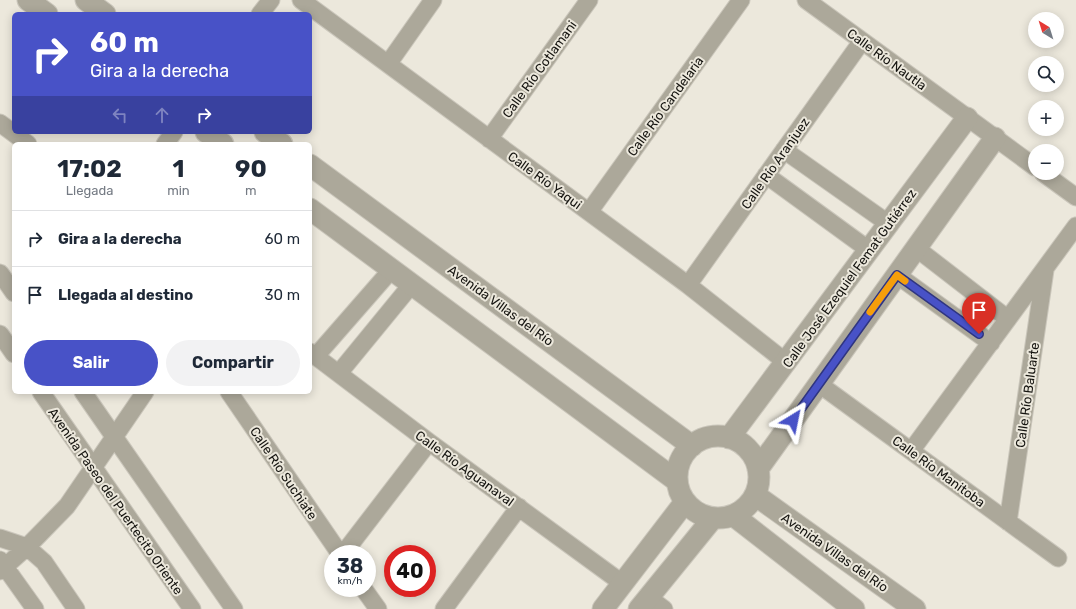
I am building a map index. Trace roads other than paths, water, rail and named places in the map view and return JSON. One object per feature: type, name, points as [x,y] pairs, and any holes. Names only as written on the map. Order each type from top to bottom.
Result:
[{"type":"street","points":[[28,0],[44,12]]},
{"type":"street","points":[[86,0],[102,12]]},
{"type":"street","points":[[262,12],[271,0]]},
{"type":"street","name":"Calle Río Yaqui","points":[[301,0],[688,285],[787,363]]},
{"type":"street","points":[[388,64],[433,0]]},
{"type":"street","name":"Calle Río Cotlamani","points":[[490,139],[589,0]]},
{"type":"street","name":"Calle Río Candelaria","points":[[589,212],[741,0]]},
{"type":"street","name":"Calle Río Nautla","points":[[806,0],[967,118]]},
{"type":"street","name":"Calle Río Aranjuez","points":[[688,285],[862,41]]},
{"type":"street","points":[[967,118],[1028,162]]},
{"type":"street","name":"Calle José Ezequiel Femat Gutiérrez","points":[[729,438],[787,363],[967,118]]},
{"type":"street","points":[[0,123],[12,132]]},
{"type":"street","points":[[15,134],[25,142]]},
{"type":"street","points":[[209,134],[220,142]]},
{"type":"street","points":[[268,134],[279,142]]},
{"type":"street","points":[[758,469],[995,138]]},
{"type":"street","points":[[784,150],[889,224]]},
{"type":"street","name":"Avenida Villas del Río","points":[[312,166],[692,446]]},
{"type":"street","points":[[766,175],[869,250]]},
{"type":"street","points":[[1053,180],[1076,197]]},
{"type":"street","points":[[312,210],[677,482]]},
{"type":"street","points":[[912,451],[1076,226]]},
{"type":"street","points":[[916,248],[1008,319]]},
{"type":"street","name":"Calle Río Baluarte","points":[[1008,522],[1045,268]]},
{"type":"street","points":[[313,354],[392,269]]},
{"type":"street","points":[[0,273],[12,290]]},
{"type":"street","points":[[897,275],[991,343]]},
{"type":"street","points":[[339,373],[412,284]]},
{"type":"street","points":[[0,334],[12,351]]},
{"type":"street","name":"Calle Río Aguanaval","points":[[313,354],[429,442],[622,583]]},
{"type":"street","name":"Calle Río Manitoba","points":[[819,384],[1058,558]]},
{"type":"street","name":"Avenida Paseo del Puertecito Oriente","points":[[42,394],[192,609]]},
{"type":"street","points":[[84,394],[234,609]]},
{"type":"street","points":[[35,609],[2,566],[27,547],[67,506],[144,394]]},
{"type":"street","name":"Calle Río Suchiate","points":[[230,394],[335,545]]},
{"type":"street","points":[[719,436],[729,438],[747,448],[755,459],[759,477],[755,495],[743,510],[734,516],[713,518],[702,515],[685,502],[680,494],[677,482],[678,469],[683,457],[692,446],[705,439],[719,436]]},
{"type":"street","points":[[348,545],[429,442]]},
{"type":"street","name":"Avenida Villas del Río","points":[[755,495],[915,609]]},
{"type":"street","points":[[603,609],[685,502]]},
{"type":"street","points":[[444,609],[519,507]]},
{"type":"street","points":[[734,516],[854,609]]},
{"type":"street","points":[[650,605],[713,518]]},
{"type":"street","points":[[0,538],[27,547],[44,562],[76,609]]},
{"type":"street","points":[[369,597],[378,609]]}]
